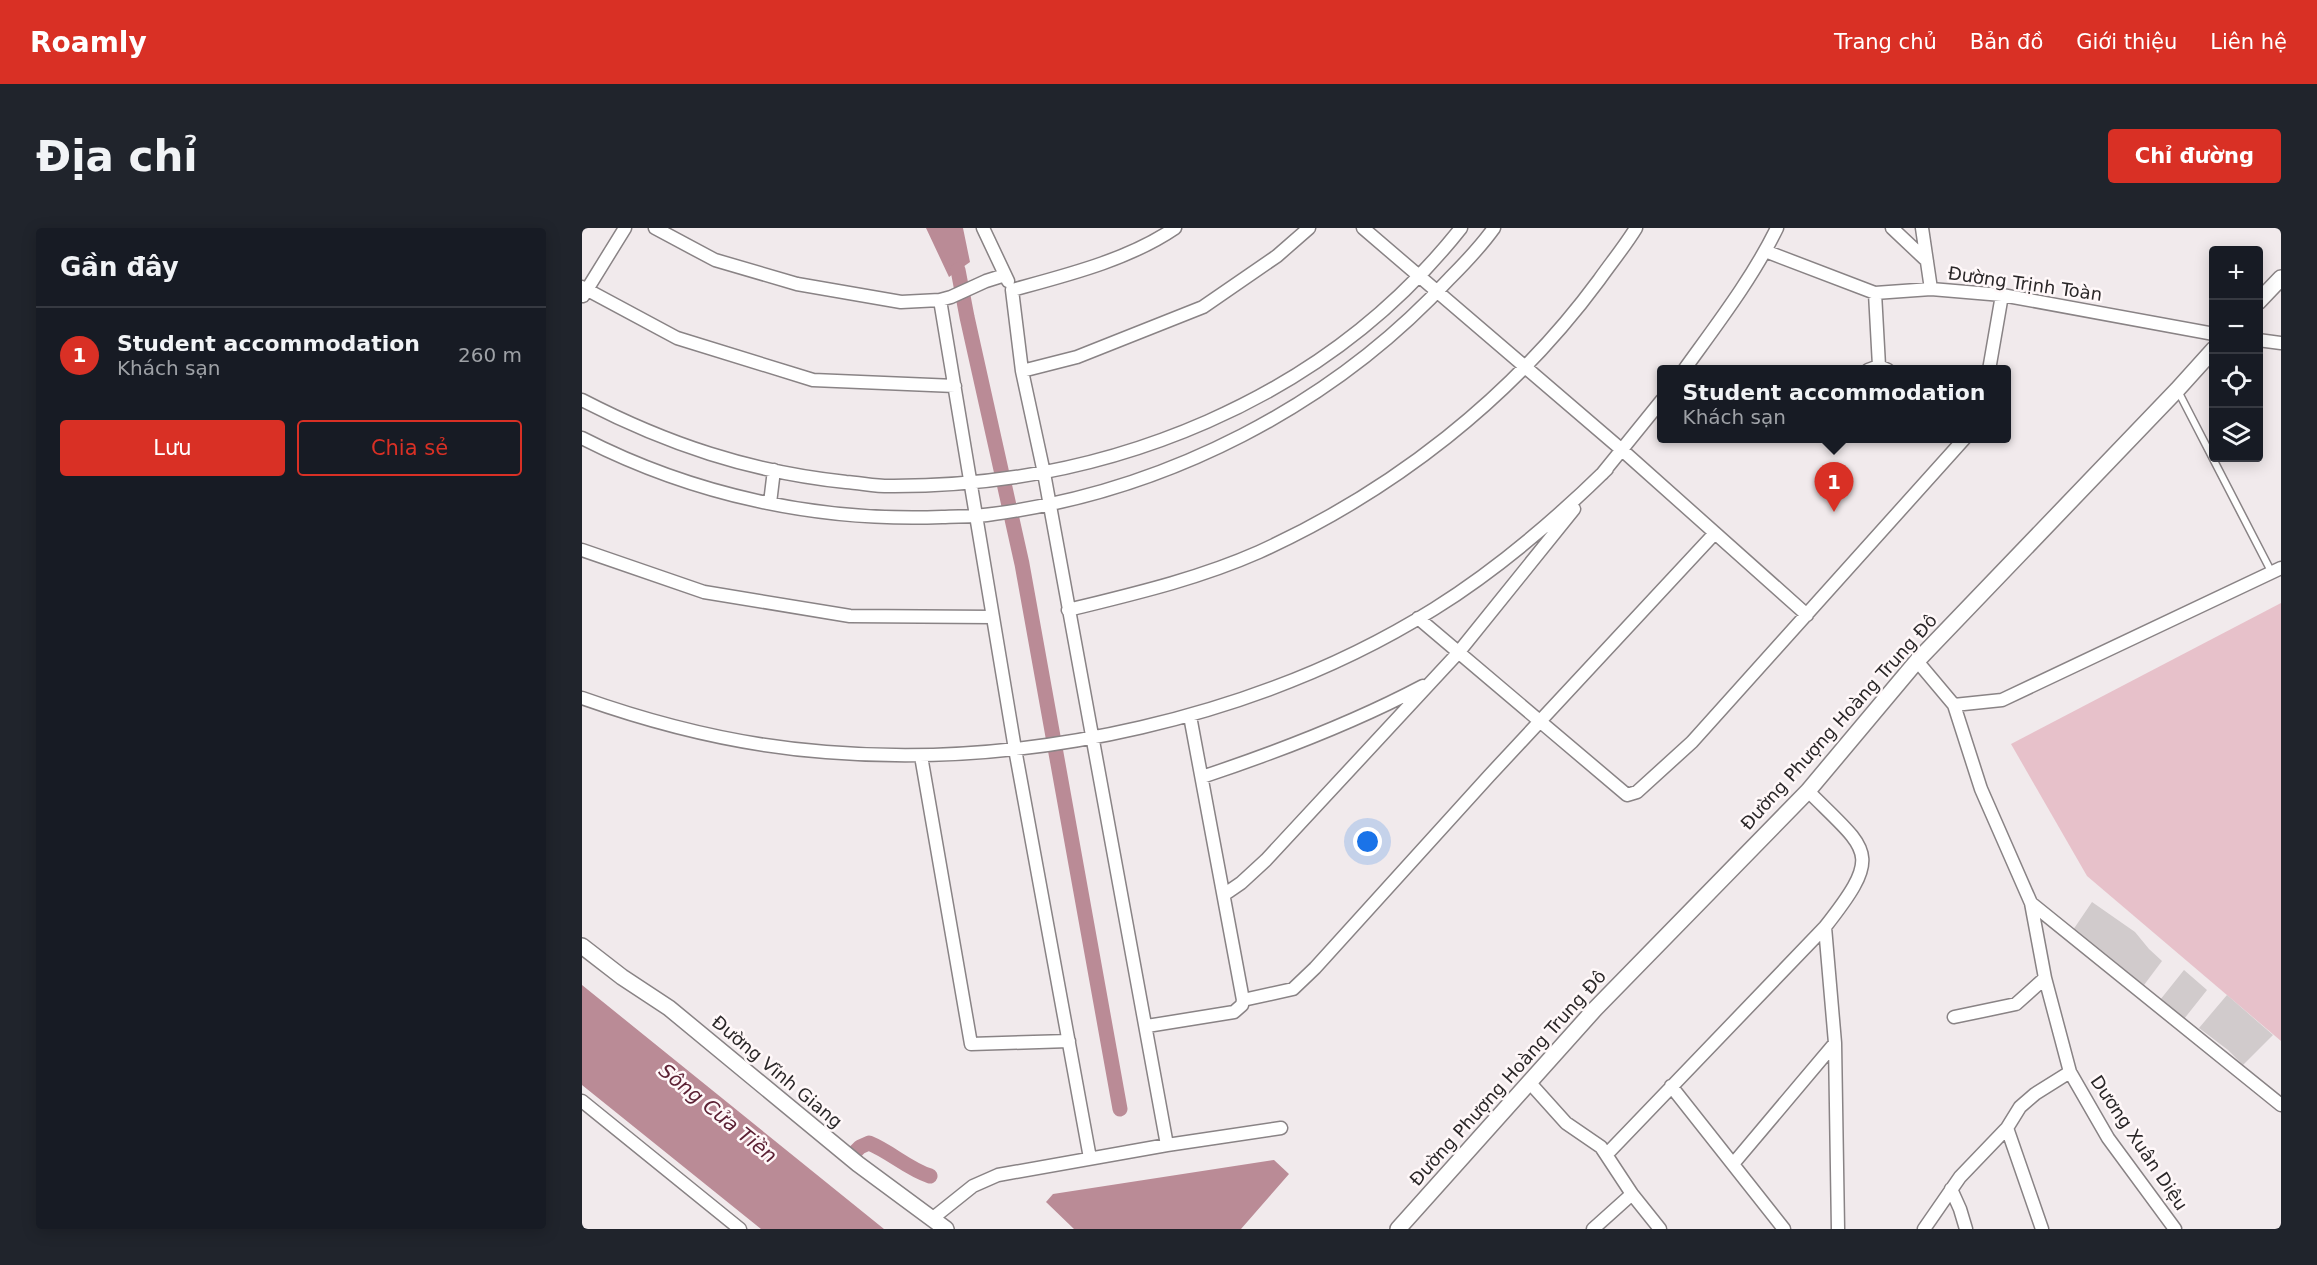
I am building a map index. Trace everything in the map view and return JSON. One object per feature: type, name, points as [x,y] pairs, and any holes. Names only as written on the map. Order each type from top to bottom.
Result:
[{"type":"street","points":[[625,228],[584,291],[677,338],[813,380],[955,386]]},
{"type":"street","points":[[655,228],[715,260],[797,284],[901,302],[945,299],[1005,275]]},
{"type":"street","points":[[983,228],[1012,290],[1022,371],[1050,504],[1167,1145]]},
{"type":"street","points":[[1012,290],[1068,274],[1154,243],[1175,228]]},
{"type":"street","points":[[1022,371],[1077,357],[1203,307],[1277,256],[1309,228]]},
{"type":"street","points":[[1363,228],[1622,450],[1807,615]]},
{"type":"street","points":[[582,400],[631,425],[715,457],[803,477],[892,487],[986,482],[1044,473],[1133,451],[1219,418],[1300,374],[1374,319],[1440,255],[1461,228]]},
{"type":"street","points":[[582,438],[655,471],[707,488],[813,511],[922,518],[992,515],[1050,504],[1133,482],[1203,454],[1289,410],[1360,362],[1425,306],[1494,228]]},
{"type":"street","points":[[1068,610],[1165,587],[1258,552],[1347,507],[1429,452],[1505,388],[1524,368],[1572,315],[1636,228]]},
{"type":"street","points":[[1687,365],[1765,251],[1777,228]]},
{"type":"street","points":[[1892,228],[1927,261]]},
{"type":"street","points":[[1922,228],[1931,289]]},
{"type":"street","name":"Đường Trịnh Toàn","points":[[1765,251],[1875,294],[1931,289],[2002,295],[2209,333]]},
{"type":"street","points":[[2261,300],[2281,278]]},
{"type":"street","points":[[1875,294],[1878,365]]},
{"type":"street","points":[[1990,365],[2002,295]]},
{"type":"street","points":[[945,299],[955,386],[1015,749],[1090,1158]]},
{"type":"street","points":[[2263,341],[2281,343]]},
{"type":"street","name":"Đường Phượng Hoàng Trung Đô","points":[[1398,1229],[1595,1009],[1808,791],[1917,661],[2210,354]]},
{"type":"street","points":[[1224,894],[1241,884],[1266,860],[1458,653],[1657,406]]},
{"type":"street","points":[[1418,618],[1627,795],[1637,792],[1692,742],[1961,443]]},
{"type":"street","points":[[582,698],[638,718],[731,740],[826,753],[921,756],[1029,747],[1092,737],[1190,716],[1265,692],[1316,671],[1367,647],[1418,618],[1508,558],[1607,469]]},
{"type":"street","points":[[770,503],[774,470]]},
{"type":"street","points":[[1243,1000],[1293,989],[1316,968],[1489,776],[1716,533]]},
{"type":"street","points":[[582,550],[704,592],[805,609],[850,616],[993,617]]},
{"type":"street","points":[[1954,705],[2002,700],[2277,570]]},
{"type":"street","points":[[1917,661],[1954,705],[1981,789],[2031,903],[2281,1105]]},
{"type":"street","points":[[1202,777],[1384,707],[1431,681]]},
{"type":"street","points":[[1147,1026],[1234,1012],[1242,1005],[1243,1000],[1190,716]]},
{"type":"street","points":[[921,756],[971,1044],[1069,1041]]},
{"type":"street","points":[[1607,1154],[1826,927],[1858,882],[1863,870],[1860,846],[1808,791]]},
{"type":"street","name":"Dương Xuân Diệu","points":[[2031,903],[2045,978],[2070,1072],[2108,1138],[2175,1229]]},
{"type":"street","points":[[1826,927],[1835,1043],[1838,1229]]},
{"type":"street","name":"Đường Vĩnh Giang","points":[[582,946],[621,977],[669,1008],[858,1164],[946,1229]]},
{"type":"street","points":[[1954,1017],[2016,1004],[2045,978]]},
{"type":"street","points":[[1733,1164],[1835,1043]]},
{"type":"street","points":[[1924,1229],[1950,1189],[2007,1128],[2026,1100],[2070,1072]]},
{"type":"street","points":[[1530,1083],[1566,1123],[1595,1142],[1607,1154],[1632,1194],[1660,1229]]},
{"type":"street","points":[[1671,1086],[1784,1229]]},
{"type":"street","points":[[582,1101],[740,1229]]},
{"type":"street","points":[[933,1218],[985,1179],[1013,1171],[1281,1128]]},
{"type":"street","points":[[2007,1128],[2042,1229]]},
{"type":"street","points":[[1950,1189],[1960,1209],[1966,1229]]},
{"type":"street","points":[[1593,1229],[1632,1194]]},
{"type":"lane","points":[[2177,390],[2277,570]]},
{"type":"shaded area","points":[[2281,603],[2281,1041],[2087,876],[2011,744]]},
{"type":"water","points":[[926,228],[963,228],[970,262],[949,277]]},
{"type":"water","name":"Sông Cửa Tiền","points":[[582,985],[884,1229],[761,1229],[582,1085]]},
{"type":"water","points":[[1274,1160],[1289,1174],[1241,1229],[1074,1229],[1046,1202],[1053,1194]]},
{"type":"building","points":[[2092,902],[2135,932],[2162,961],[2144,985],[2073,930]]},
{"type":"building","points":[[2184,970],[2207,990],[2184,1019],[2160,1000]]},
{"type":"building","points":[[2227,995],[2273,1035],[2243,1065],[2228,1050],[2199,1028]]},
{"type":"waterway","points":[[958,270],[1022,564],[1120,1109]]},
{"type":"waterway","points":[[853,1154],[860,1147],[869,1143],[930,1176]]},
{"type":"place","name":"Student accommodation","points":[[1834,512]]}]
